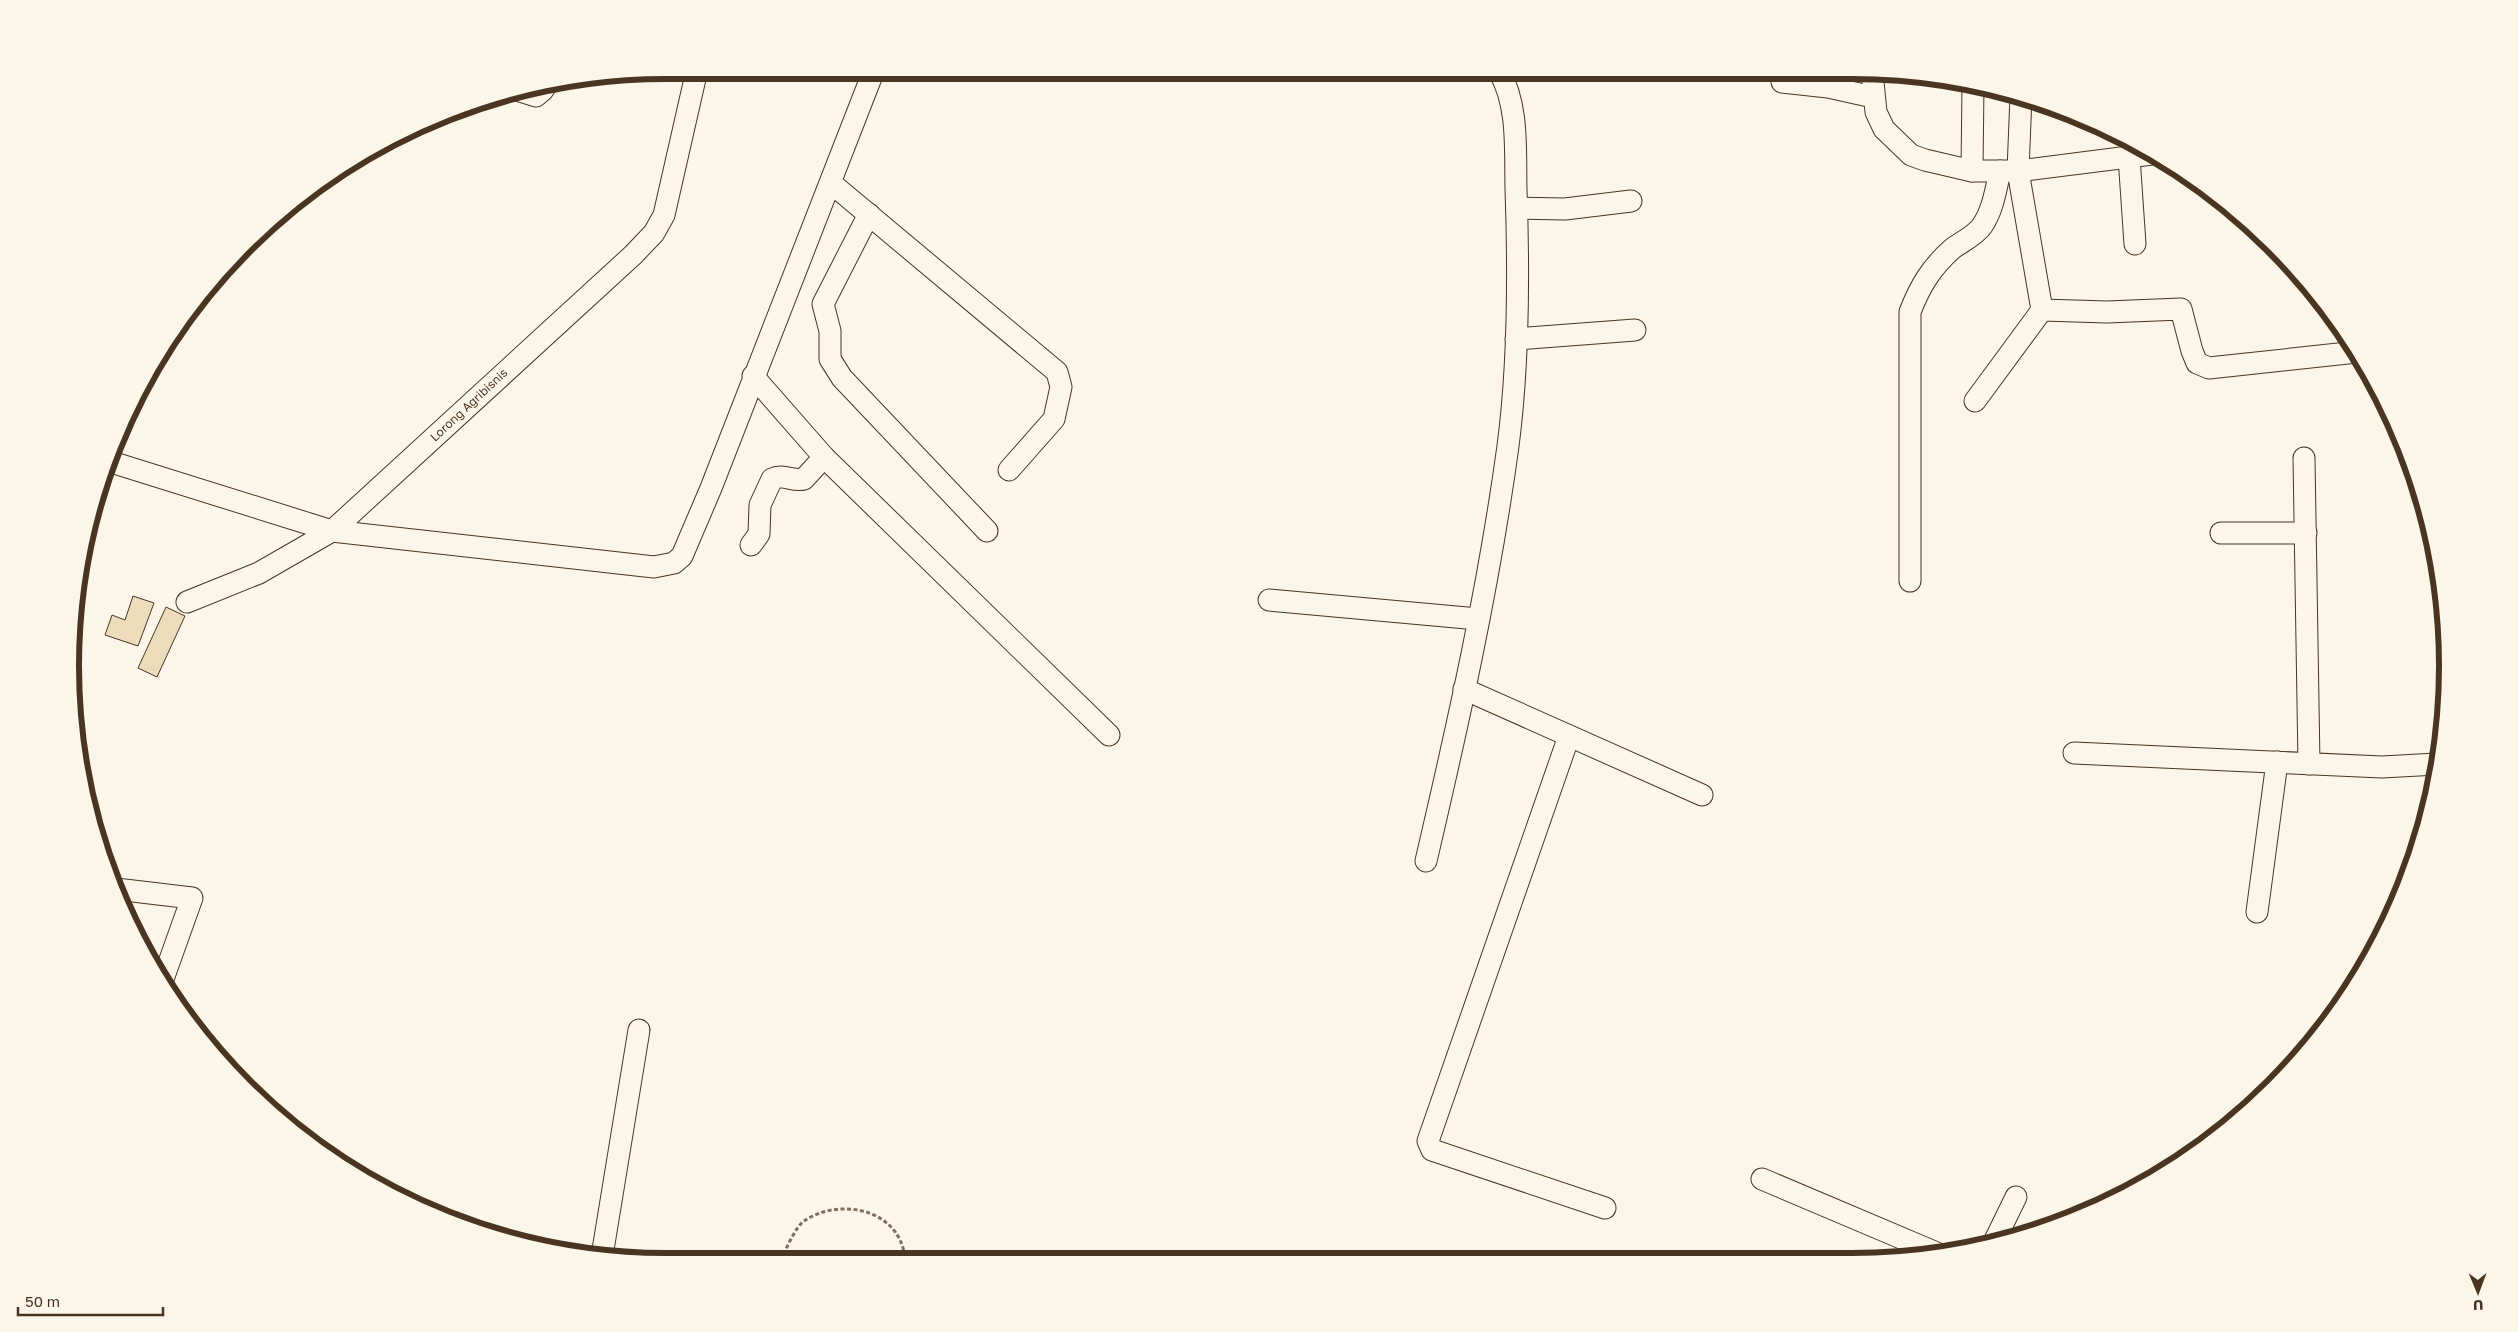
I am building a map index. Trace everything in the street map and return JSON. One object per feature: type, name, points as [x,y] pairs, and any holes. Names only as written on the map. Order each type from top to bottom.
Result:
[{"type":"street","name":"Lorong Agribisnis","points":[[187,602],[259,573],[332,531],[633,255],[654,233],[664,215],[695,79]]},
{"type":"street","points":[[115,463],[332,531],[654,566],[674,563],[682,556],[711,488],[753,376],[832,183],[871,79]]},
{"type":"street","points":[[1426,861],[1478,619],[1508,445],[1516,339],[1517,208],[1515,128],[1503,79]]},
{"type":"street","points":[[1872,80],[1876,112],[1884,129],[1911,155],[1972,171],[2009,171],[2143,155]]},
{"type":"street","points":[[1782,82],[1828,87],[1873,97]]},
{"type":"street","points":[[1972,171],[1973,91]]},
{"type":"street","points":[[1910,581],[1910,312],[1920,286],[1927,276],[1952,250],[1981,228],[1995,195],[2009,171],[2020,104]]},
{"type":"street","points":[[2129,157],[2135,244]]},
{"type":"street","points":[[1975,401],[2042,310],[2009,171]]},
{"type":"street","points":[[832,183],[1058,372],[1061,387],[1054,419],[1009,470]]},
{"type":"street","points":[[1517,208],[1565,209],[1631,201]]},
{"type":"street","points":[[868,214],[823,304],[830,331],[830,359],[842,378],[988,531]]},
{"type":"street","points":[[2042,310],[2107,312],[2181,309],[2197,363],[2209,368],[2348,353]]},
{"type":"street","points":[[1516,339],[1635,330]]},
{"type":"street","points":[[753,376],[824,457],[1109,735]]},
{"type":"street","points":[[751,545],[759,534],[760,505],[772,479],[779,476],[804,479],[824,457]]},
{"type":"street","points":[[2304,458],[2309,764]]},
{"type":"street","points":[[2221,533],[2306,533]]},
{"type":"street","points":[[1269,600],[1478,619]]},
{"type":"street","points":[[1464,689],[1702,795]]},
{"type":"street","points":[[1569,736],[1428,1141],[1432,1150],[1605,1208]]},
{"type":"street","points":[[2074,753],[2382,767],[2431,764]]},
{"type":"street","points":[[2257,912],[2277,762]]},
{"type":"street","points":[[123,890],[192,898],[165,973]]},
{"type":"street","points":[[603,1249],[639,1030]]},
{"type":"street","points":[[1762,1179],[1926,1248]]},
{"type":"street","points":[[1997,1235],[2016,1197]]},
{"type":"path","points":[[785,1253],[802,1222],[823,1211],[846,1209],[866,1211],[890,1225],[898,1233],[904,1253]]},
{"type":"building","points":[[133,596],[154,603],[138,646],[105,635],[112,615],[125,620]]},
{"type":"building","points":[[166,607],[185,616],[157,677],[138,668]]}]
